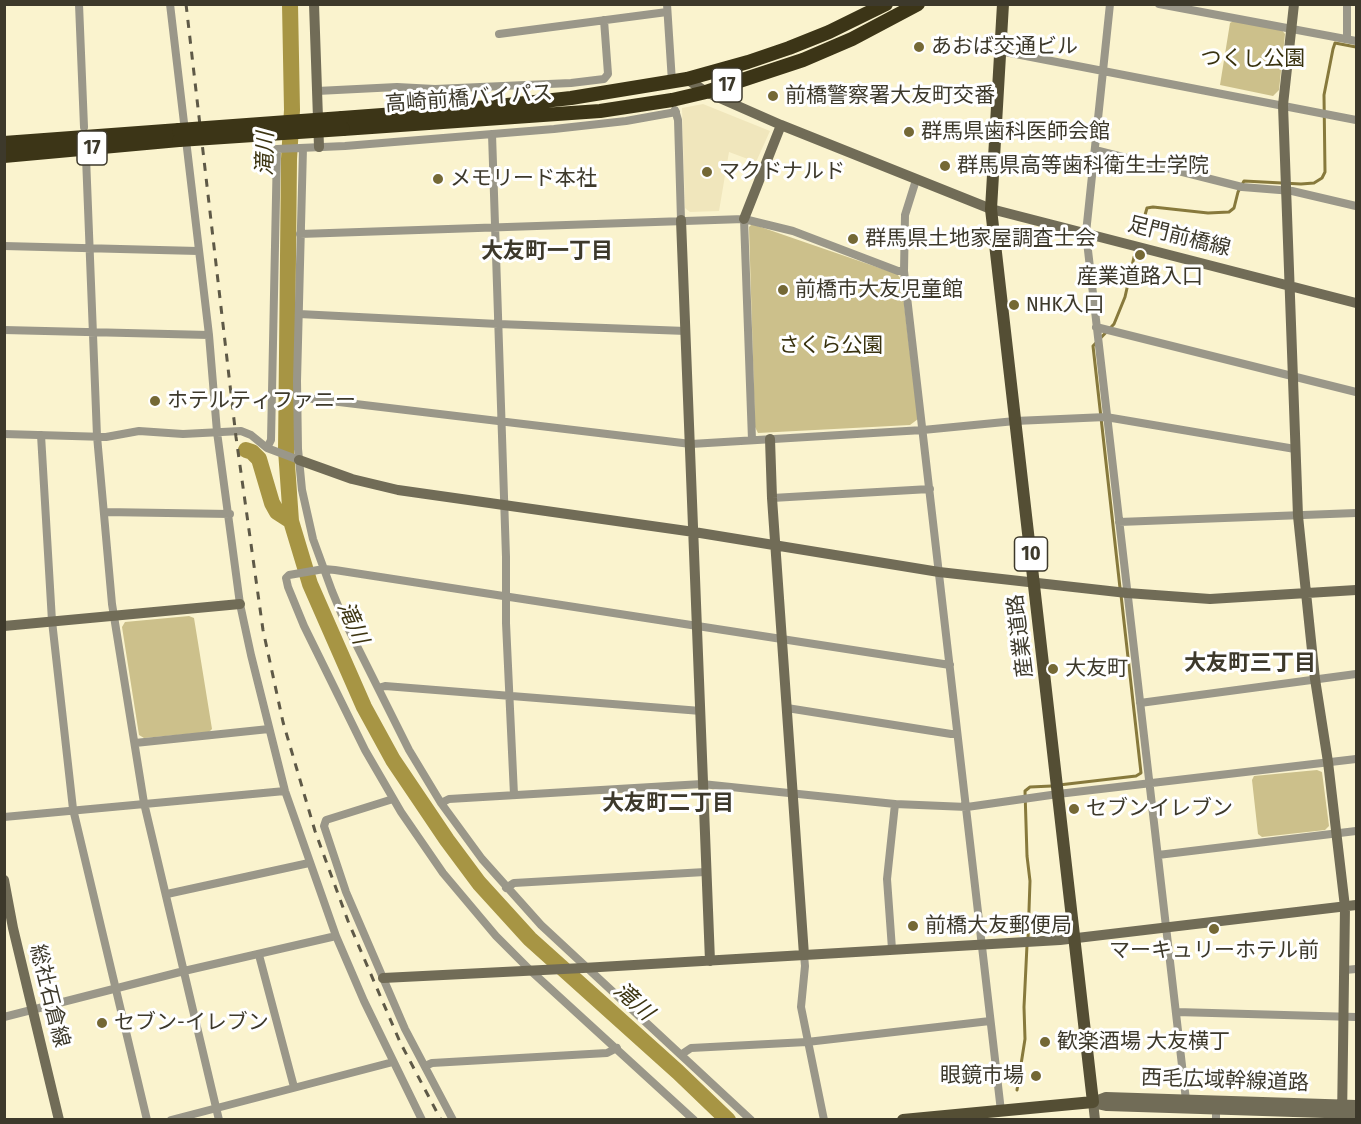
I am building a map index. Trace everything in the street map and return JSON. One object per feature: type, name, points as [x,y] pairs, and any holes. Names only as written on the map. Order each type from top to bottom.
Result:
[{"type":"highway","name":"高崎前橋バイパス","points":[[342,123],[609,93],[687,79],[789,48],[829,32],[885,4]]},
{"type":"highway","name":"高崎前橋バイパス","points":[[4,143],[674,106],[706,92],[802,60],[852,39],[918,4]]},
{"type":"highway","name":"高崎前橋バイパス","points":[[4,156],[179,135]]},
{"type":"main road","name":"産業道路","points":[[1003,4],[991,209],[1093,1102]]},
{"type":"main road","name":"西毛広域幹線道路","points":[[903,1119],[1093,1102]]},
{"type":"street","points":[[79,4],[84,127]]},
{"type":"street","points":[[170,4],[209,335],[217,432],[230,514],[240,604],[285,791],[309,863],[336,936],[393,1062],[422,1119]]},
{"type":"street","points":[[314,4],[320,147]]},
{"type":"street","points":[[1110,4],[1086,233],[1186,1100]]},
{"type":"street","points":[[1159,4],[1356,41]]},
{"type":"street","points":[[1294,4],[1283,105],[1295,449],[1298,516],[1315,679],[1337,834],[1351,906],[1351,969],[1343,1017],[1342,1113]]},
{"type":"street","points":[[1347,4],[1347,39]]},
{"type":"street","points":[[499,34],[604,20],[667,8],[672,82]]},
{"type":"street","points":[[317,91],[397,87],[435,89],[571,83],[604,79],[608,74],[604,20]]},
{"type":"street","points":[[1000,51],[1356,120]]},
{"type":"street","name":"足門前橋線","points":[[687,79],[706,92],[991,209],[1356,303]]},
{"type":"street","points":[[267,448],[271,440],[277,149],[492,134],[618,122],[674,106],[678,120],[687,331],[710,961]]},
{"type":"street","points":[[752,440],[744,219],[781,124]]},
{"type":"street","points":[[492,134],[514,795]]},
{"type":"street","points":[[301,148],[297,460],[313,539],[322,570],[344,620],[409,750],[441,803],[482,859],[541,925],[751,1119]]},
{"type":"street","points":[[1095,150],[1242,187],[1286,191],[1356,206]]},
{"type":"street","points":[[86,157],[97,436],[112,604],[144,803],[219,1119]]},
{"type":"street","points":[[916,180],[905,215],[904,271],[1001,1111]]},
{"type":"street","points":[[300,234],[744,219],[793,231],[898,271],[904,271]]},
{"type":"street","points":[[4,246],[198,251]]},
{"type":"street","points":[[299,314],[687,331]]},
{"type":"street","points":[[1096,327],[1356,392]]},
{"type":"street","points":[[4,330],[209,335]]},
{"type":"street","points":[[297,397],[690,444],[923,430],[1015,421],[1106,417],[1295,449]]},
{"type":"street","points":[[4,434],[112,436],[139,431],[169,434],[247,432],[267,448],[276,452],[352,479],[398,490],[504,503],[939,572],[1034,583],[1210,599],[1356,590]]},
{"type":"street","points":[[41,435],[52,621],[73,809],[147,1119]]},
{"type":"street","points":[[770,439],[772,498],[805,966],[801,1007],[824,1119]]},
{"type":"street","points":[[772,498],[930,489]]},
{"type":"street","points":[[104,512],[230,514]]},
{"type":"street","points":[[1119,522],[1356,513]]},
{"type":"street","points":[[692,1118],[464,900],[424,847],[365,750],[304,626],[286,578],[289,575],[322,570],[506,595],[950,665]]},
{"type":"street","points":[[4,626],[240,604]]},
{"type":"street","points":[[1140,703],[1356,674]]},
{"type":"street","points":[[378,688],[385,686],[701,711]]},
{"type":"street","points":[[788,708],[957,734]]},
{"type":"street","points":[[135,742],[269,729]]},
{"type":"street","points":[[441,803],[449,799],[702,784],[895,804],[967,807],[1356,759]]},
{"type":"street","points":[[4,817],[285,791]]},
{"type":"street","points":[[393,799],[326,820],[324,826],[346,892],[405,1029],[453,1119]]},
{"type":"street","points":[[892,949],[887,879],[895,804]]},
{"type":"street","points":[[1158,855],[1356,831]]},
{"type":"street","points":[[166,894],[309,863]]},
{"type":"street","points":[[506,888],[514,884],[705,872]]},
{"type":"street","name":"総社石倉線","points":[[4,880],[13,928],[59,1119]]},
{"type":"street","points":[[383,978],[710,961],[1074,938],[1351,906]]},
{"type":"street","points":[[4,1017],[184,971],[336,936]]},
{"type":"street","points":[[259,955],[294,1087]]},
{"type":"street","points":[[1176,1012],[1356,1017]]},
{"type":"street","points":[[682,1054],[691,1048],[807,1042],[990,1021]]},
{"type":"street","points":[[425,1066],[432,1063],[607,1053],[617,1048]]},
{"type":"street","points":[[171,1119],[393,1062]]},
{"type":"street","name":"西毛広域幹線道路","points":[[1093,1102],[1106,1097],[1186,1100],[1356,1114]]},
{"type":"street","name":"西毛広域幹線道路","points":[[1093,1102],[1107,1106],[1216,1114],[1342,1113],[1356,1106]]},
{"type":"street","name":"産業道路","points":[[1093,1102],[1095,1119]]},
{"type":"shaded area","points":[[703,104],[770,131],[756,162],[729,152],[719,211],[690,212],[685,208],[682,108]]},
{"type":"green space","name":"つくし公園","points":[[1235,20],[1281,29],[1285,34],[1279,90],[1273,96],[1220,85],[1230,23]]},
{"type":"green space","name":"さくら公園","points":[[752,224],[897,274],[901,279],[918,419],[910,425],[758,433],[755,427],[749,227]]},
{"type":"green space","points":[[189,616],[194,618],[212,729],[209,732],[144,738],[139,735],[122,627],[125,622]]},
{"type":"green space","points":[[1317,770],[1322,772],[1329,826],[1325,830],[1262,837],[1258,834],[1252,780],[1254,776]]},
{"type":"waterway","name":"滝川","points":[[290,4],[292,110],[289,159],[286,450],[291,521],[310,584],[364,707],[393,760],[479,883],[530,939],[728,1120]]},
{"type":"waterway","points":[[1139,236],[1147,208],[1208,213],[1229,212],[1234,208],[1238,192],[1244,181],[1301,184],[1314,183],[1322,178],[1325,172],[1324,95],[1333,49],[1335,43],[1356,47]]},
{"type":"waterway","points":[[1120,588],[1093,346],[1114,324],[1125,297],[1134,257]]},
{"type":"waterway","points":[[246,450],[259,459],[272,503],[277,512],[291,521]]},
{"type":"waterway","points":[[1059,785],[1136,776],[1141,773],[1121,595]]},
{"type":"waterway","points":[[1028,939],[1030,881],[1025,791],[1030,787],[1052,786]]},
{"type":"waterway","points":[[1017,1090],[1025,1039],[1027,945]]},
{"type":"railway","points":[[186,4],[236,437],[263,630],[283,722],[315,831],[348,921],[400,1042],[441,1120]]},
{"type":"place","name":"あおば交通ビル","points":[[919,47]]},
{"type":"place","name":"前橋警察署大友町交番","points":[[773,96]]},
{"type":"place","name":"群馬県歯科医師会館","points":[[909,132]]},
{"type":"place","name":"群馬県高等歯科衛生士学院","points":[[945,166]]},
{"type":"place","name":"マクドナルド","points":[[707,172]]},
{"type":"place","name":"メモリード本社","points":[[438,179]]},
{"type":"place","name":"群馬県土地家屋調査士会","points":[[853,239]]},
{"type":"place","name":"産業道路入口","points":[[1140,255]]},
{"type":"place","name":"前橋市大友児童館","points":[[783,290]]},
{"type":"place","name":"NHK入口","points":[[1014,305]]},
{"type":"place","name":"ホテルティファニー","points":[[155,401]]},
{"type":"place","name":"大友町","points":[[1053,669]]},
{"type":"place","name":"セブンイレブン","points":[[1074,809]]},
{"type":"place","name":"前橋大友郵便局","points":[[913,926]]},
{"type":"place","name":"マーキュリーホテル前","points":[[1214,929]]},
{"type":"place","name":"セブン-イレブン","points":[[102,1023]]},
{"type":"place","name":"歓楽酒場 大友横丁","points":[[1045,1042]]},
{"type":"place","name":"眼鏡市場","points":[[1036,1076]]},
{"type":"district","name":"大友町一丁目","points":[[547,252]]},
{"type":"district","name":"大友町三丁目","points":[[1250,664]]},
{"type":"district","name":"大友町二丁目","points":[[668,804]]}]
